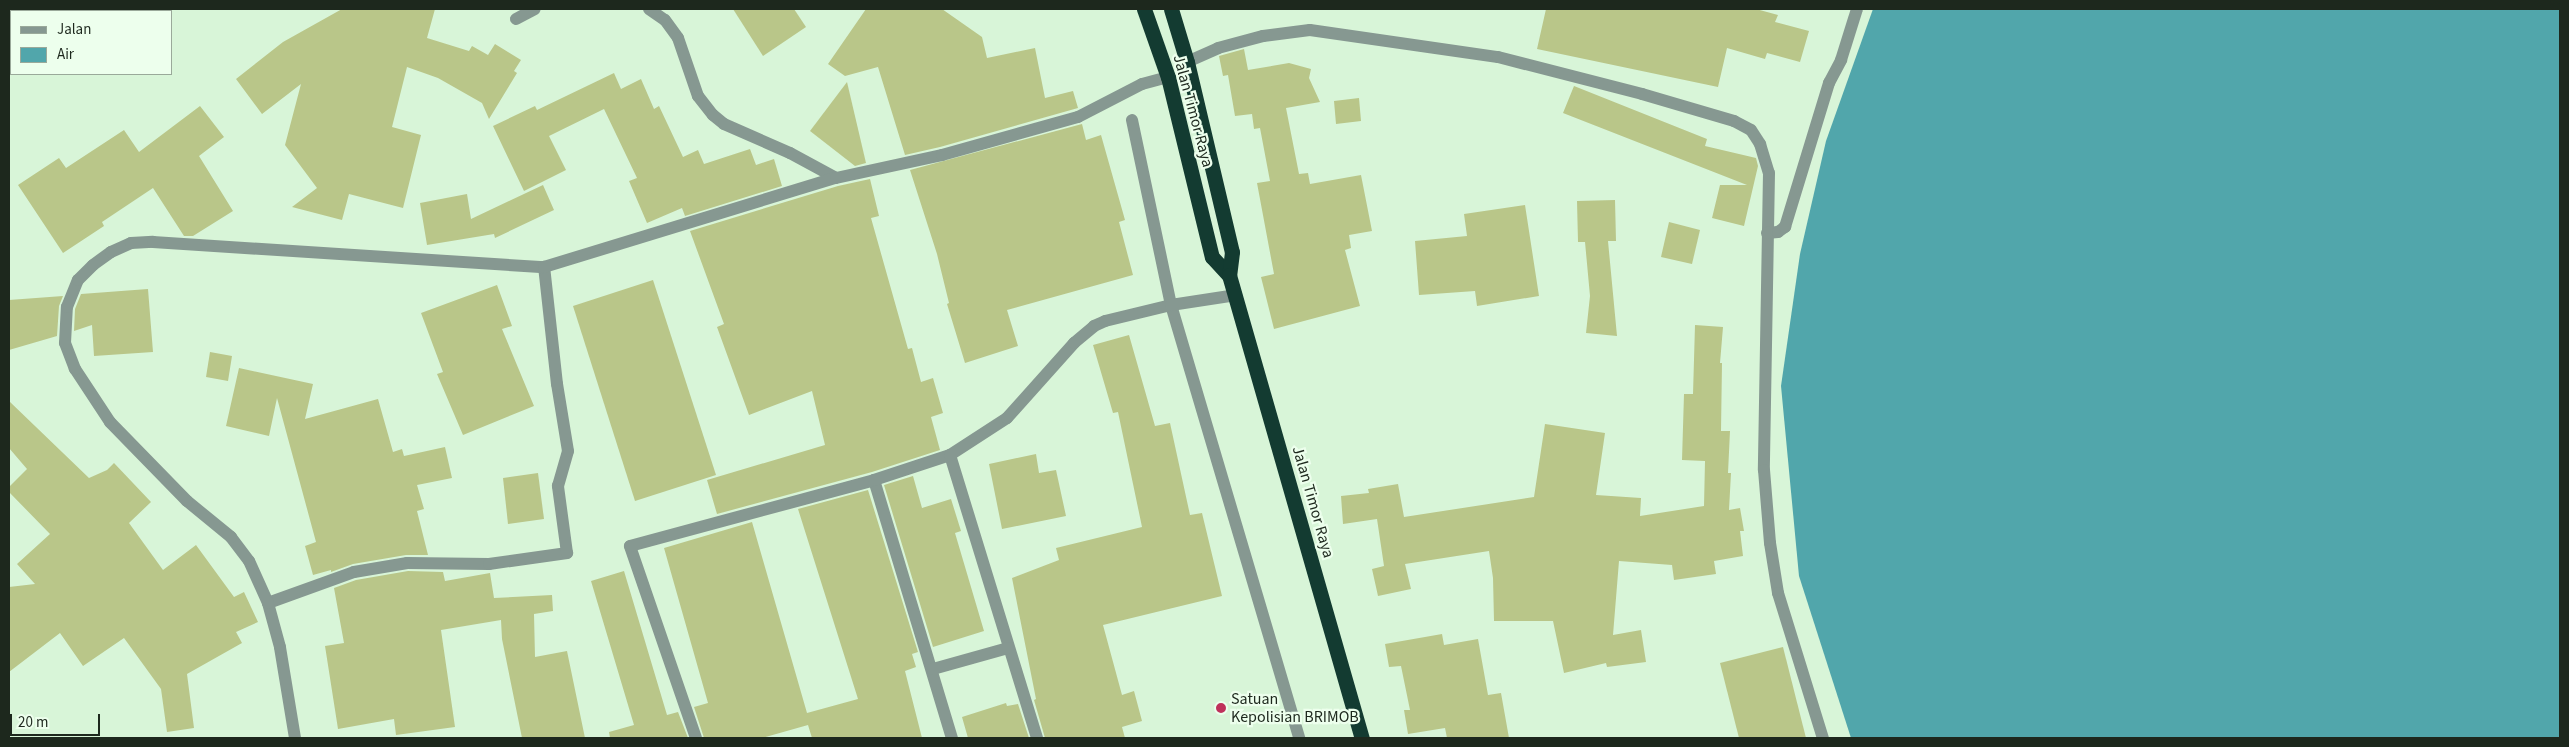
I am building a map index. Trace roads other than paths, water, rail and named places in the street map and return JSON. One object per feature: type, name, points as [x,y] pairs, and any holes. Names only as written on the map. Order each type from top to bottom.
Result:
[{"type":"highway","name":"Jalan Timor Raya","points":[[1144,9],[1168,77],[1212,256],[1229,275],[1236,295],[1362,738]]},
{"type":"highway","name":"Jalan Timor Raya","points":[[1171,9],[1187,62],[1232,252],[1229,275]]},
{"type":"street","points":[[516,19],[535,9]]},
{"type":"street","points":[[649,9],[666,20],[678,38],[698,96],[713,115],[724,124],[790,153],[836,178]]},
{"type":"street","points":[[1768,232],[1778,232],[1785,228],[1829,83],[1841,60],[1857,9]]},
{"type":"street","points":[[1187,62],[1218,48],[1263,36],[1310,30],[1498,57],[1642,94],[1734,121],[1751,130],[1760,144],[1769,173],[1764,470],[1770,543],[1778,593],[1823,738]]},
{"type":"street","points":[[295,738],[280,647],[268,604],[249,561],[231,537],[187,501],[110,422],[75,369],[64,344],[67,307],[78,280],[110,252],[131,243],[153,242],[544,267],[836,178],[942,155],[1078,117],[1142,84],[1168,77]]},
{"type":"street","points":[[1132,120],[1171,305],[1299,738]]},
{"type":"street","points":[[268,604],[354,572],[398,564],[489,564],[567,552],[558,486],[568,451],[557,384],[544,267]]},
{"type":"street","points":[[696,738],[630,546],[874,480],[950,455],[1007,418],[1074,343],[1094,326],[1105,321],[1171,305],[1236,295]]},
{"type":"street","points":[[950,455],[1037,738]]},
{"type":"street","points":[[874,480],[952,738]]},
{"type":"street","points":[[932,669],[1008,648]]},
{"type":"water","points":[[1873,9],[2560,9],[2560,738],[1851,738],[1799,576],[1781,386],[1800,254],[1826,141]]},
{"type":"place","name":"Satuan Kepolisian BRIMOB","points":[[1221,708]]}]
